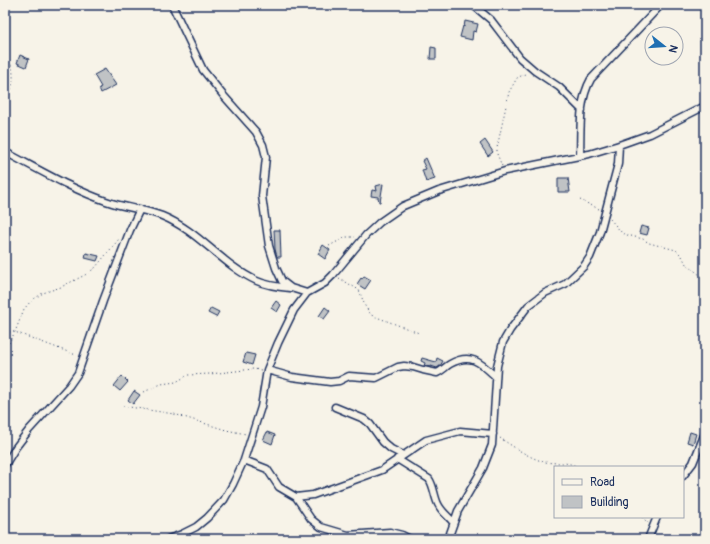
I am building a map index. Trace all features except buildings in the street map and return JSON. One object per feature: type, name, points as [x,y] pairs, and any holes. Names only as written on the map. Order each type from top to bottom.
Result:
[{"type":"street","points":[[172,5],[203,70],[256,132],[263,145],[266,157],[262,196],[269,246],[282,281],[291,288]]},
{"type":"street","points":[[473,5],[491,20],[520,58],[535,71],[559,87],[582,110]]},
{"type":"street","points":[[580,156],[580,123],[587,86],[661,5]]},
{"type":"street","points":[[168,539],[196,527],[207,518],[224,500],[233,484],[244,460],[261,407],[267,370],[294,310],[308,293],[324,283],[333,275],[366,236],[390,214],[416,200],[439,191],[505,171],[580,156],[619,145],[650,134],[705,106]]},
{"type":"street","points":[[448,539],[458,511],[483,468],[492,445],[496,366],[499,353],[510,330],[528,306],[537,298],[564,284],[584,266],[594,250],[618,164],[619,145]]},
{"type":"street","points":[[5,152],[89,195],[108,202],[162,216],[184,227],[201,239],[214,252],[244,274],[258,282],[291,288],[308,293]]},
{"type":"street","points":[[5,465],[29,430],[69,386],[78,373],[92,329],[130,230],[140,210]]},
{"type":"street","points":[[267,370],[292,377],[330,382],[339,381],[349,376],[376,378],[398,367],[404,366],[437,373],[456,361],[468,358],[476,360],[496,377]]},
{"type":"street","points":[[335,407],[364,419],[383,442],[403,455]]},
{"type":"street","points":[[296,497],[313,495],[382,470],[426,440],[452,432],[467,431],[493,434]]},
{"type":"street","points":[[684,475],[694,463],[705,432]]},
{"type":"street","points":[[397,459],[429,479],[432,483],[438,504],[442,511],[453,522]]},
{"type":"street","points":[[244,460],[267,469],[279,487],[296,497],[303,510],[316,524],[349,537],[390,532],[410,539]]},
{"type":"street","points":[[648,539],[657,518]]},
{"type":"path","points":[[5,104],[13,82],[13,73],[5,44],[12,5]]},
{"type":"path","points":[[505,171],[500,162],[497,148],[509,92],[517,78],[525,73],[535,71]]},
{"type":"path","points":[[580,200],[605,212],[622,233],[643,239],[649,243],[676,250],[682,256],[686,264],[705,279]]},
{"type":"path","points":[[329,246],[346,237],[366,236]]},
{"type":"path","points":[[5,350],[15,332],[24,309],[31,301],[43,293],[61,287],[85,275],[95,268],[121,237]]},
{"type":"path","points":[[333,275],[359,290],[365,306],[371,315],[419,333]]},
{"type":"path","points":[[5,332],[15,332],[84,358]]},
{"type":"path","points":[[144,392],[161,384],[176,382],[188,375],[253,369],[267,370]]},
{"type":"path","points":[[123,406],[174,414],[226,430],[252,435]]},
{"type":"path","points":[[493,434],[536,459],[557,464],[569,463],[576,466]]},
{"type":"path","points":[[688,539],[700,539]]}]
